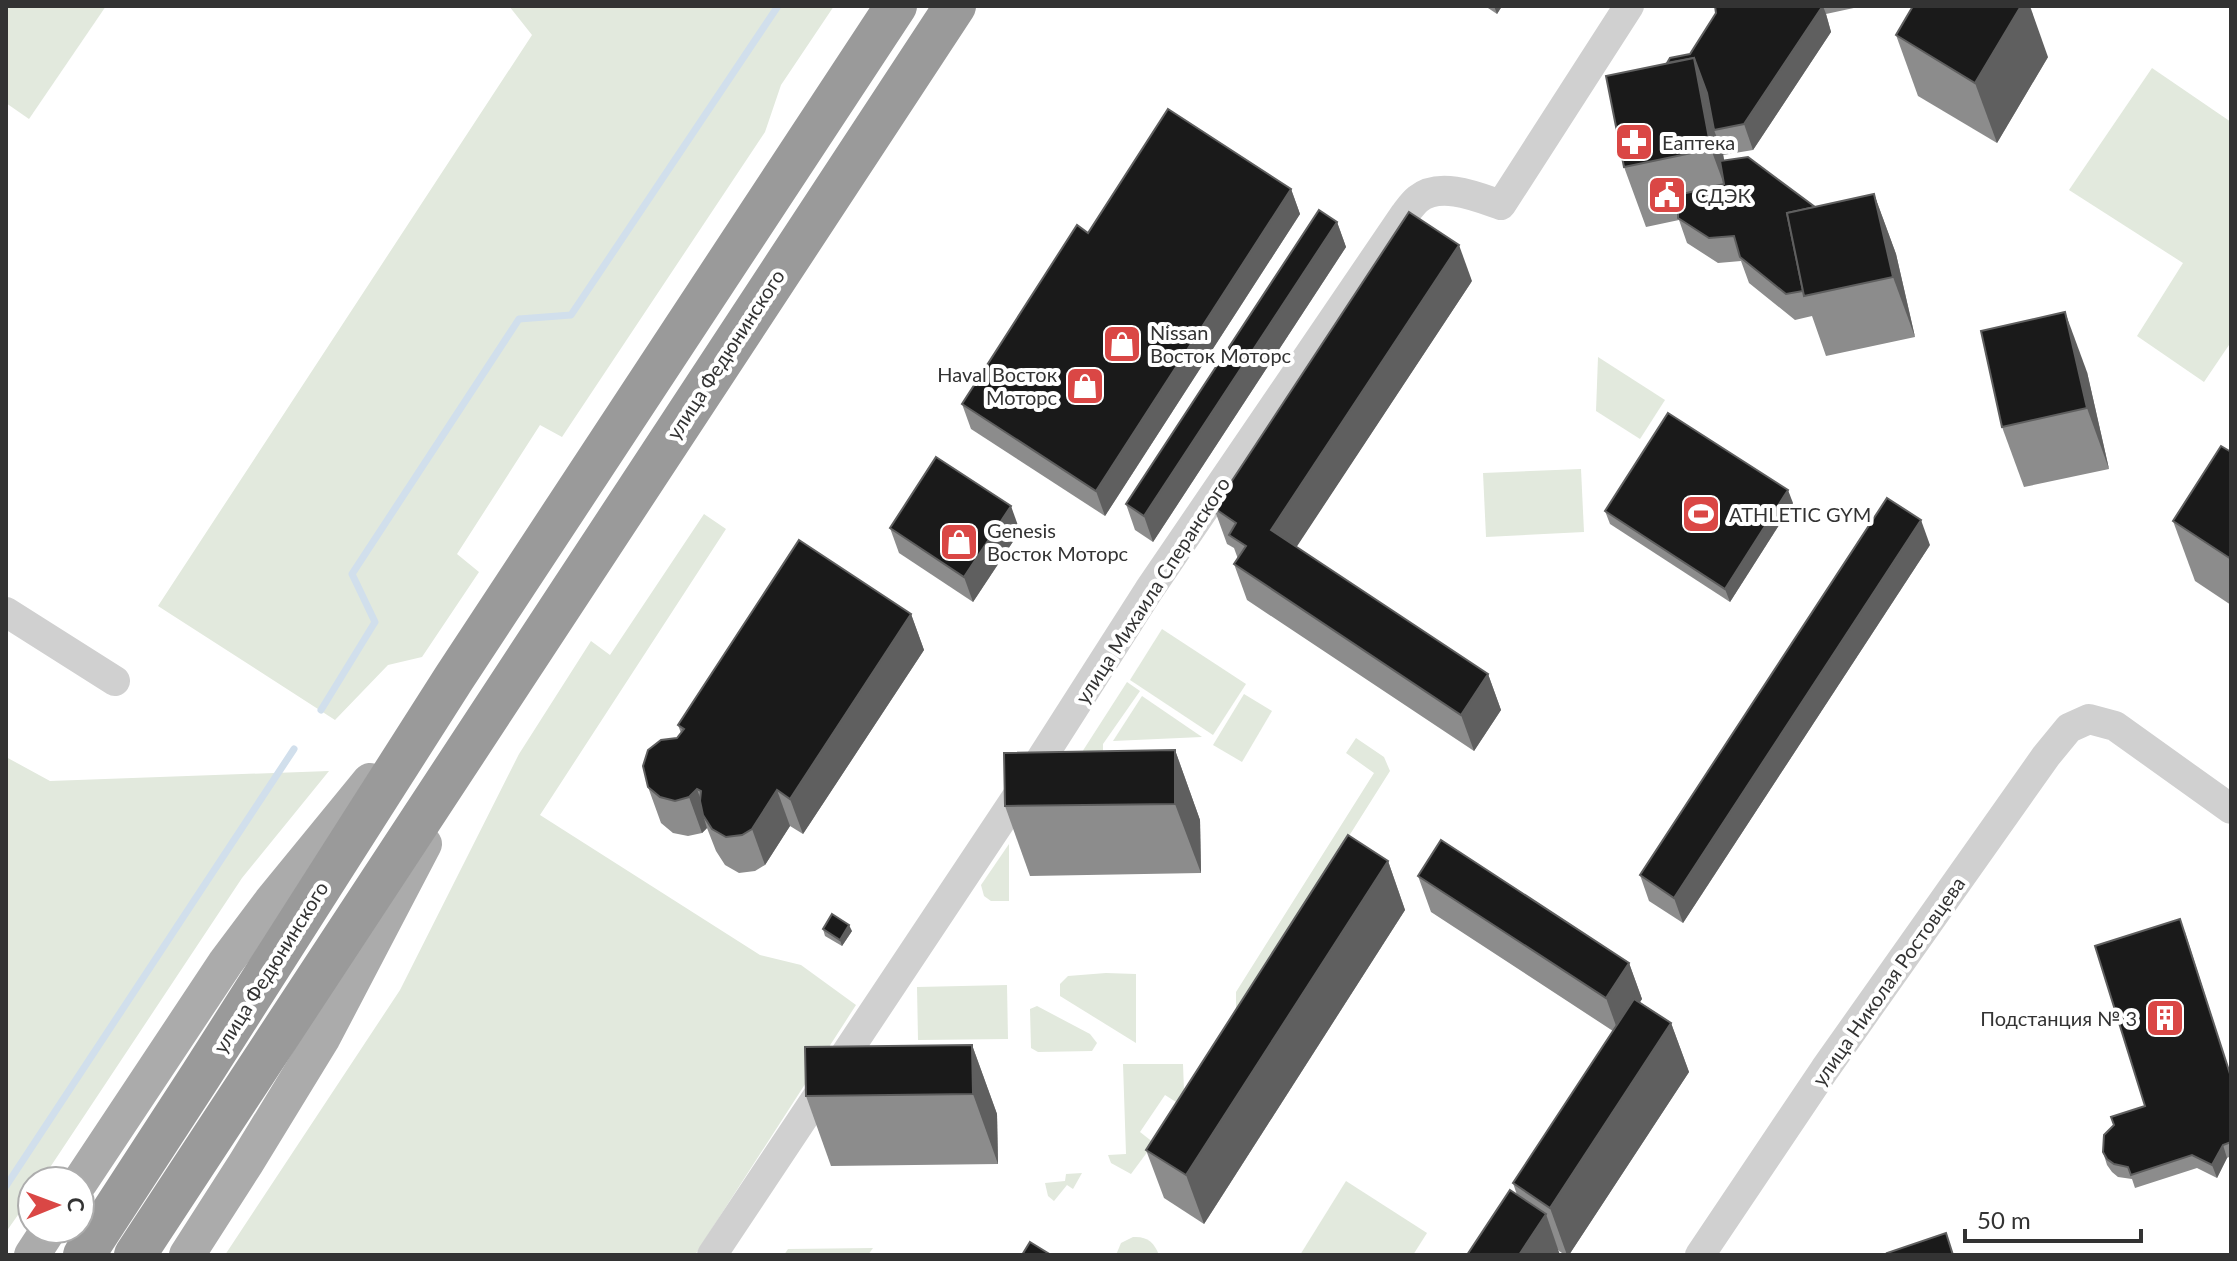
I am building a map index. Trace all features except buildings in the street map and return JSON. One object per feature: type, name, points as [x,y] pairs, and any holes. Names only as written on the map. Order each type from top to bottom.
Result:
[{"type":"highway","name":"улица Федюнинского","points":[[84,1255],[454,678],[896,6]]},
{"type":"highway","name":"улица Федюнинского","points":[[135,1255],[955,6]]},
{"type":"main road","name":"улица Федюнинского","points":[[91,1165],[226,962],[271,902],[454,678]]},
{"type":"main road","name":"улица Федюнинского","points":[[187,1255],[323,1037],[497,703]]},
{"type":"street","name":"улица Михаила Сперанского","points":[[712,1255],[1020,792],[1149,590],[1405,214],[1420,197],[1446,190],[1470,194],[1501,205],[1629,6]]},
{"type":"street","points":[[6,612],[115,681]]},
{"type":"street","name":"улица Николая Ростовцева","points":[[1700,1255],[1825,1069],[2046,756],[2069,728],[2089,719],[2115,726],[2231,809]]},
{"type":"shaded area","points":[[6,6],[106,6],[29,119],[6,103]]},
{"type":"shaded area","points":[[509,6],[834,6],[781,85],[765,132],[562,437],[540,425],[457,554],[479,572],[422,657],[388,665],[335,720],[158,606],[532,35]]},
{"type":"shaded area","points":[[2152,68],[2231,122],[2231,342],[2204,382],[2137,336],[2183,263],[2069,190]]},
{"type":"shaded area","points":[[1598,357],[1665,400],[1640,439],[1596,411]]},
{"type":"shaded area","points":[[1581,469],[1584,532],[1486,537],[1483,473]]},
{"type":"shaded area","points":[[704,514],[726,529],[540,815],[760,955],[801,965],[856,1005],[695,1255],[225,1255],[400,990],[519,754],[591,641],[610,655]]},
{"type":"shaded area","points":[[1162,629],[1246,684],[1213,735],[1130,680]]},
{"type":"shaded area","points":[[1127,682],[1140,691],[1103,744],[1103,779],[1075,763]]},
{"type":"shaded area","points":[[1244,694],[1272,711],[1242,762],[1213,745]]},
{"type":"shaded area","points":[[1142,696],[1202,737],[1113,741]]},
{"type":"shaded area","points":[[1356,738],[1384,757],[1390,771],[1236,1015],[1236,992],[1374,773],[1346,753]]},
{"type":"shaded area","points":[[6,757],[50,781],[329,771],[242,878],[52,1165],[16,1165],[16,1218],[6,1232]]},
{"type":"shaded area","points":[[1009,844],[1009,901],[991,901],[984,896],[981,885]]},
{"type":"shaded area","points":[[1136,974],[1136,1043],[1060,996],[1060,984],[1068,976]]},
{"type":"shaded area","points":[[1007,985],[1008,1039],[918,1040],[917,987]]},
{"type":"shaded area","points":[[1037,1006],[1090,1034],[1097,1043],[1092,1051],[1038,1052],[1031,1048],[1030,1009]]},
{"type":"shaded area","points":[[1123,1064],[1183,1064],[1184,1091],[1176,1102],[1165,1095],[1140,1132],[1154,1143],[1131,1174],[1111,1163],[1108,1155],[1126,1154]]},
{"type":"shaded area","points":[[1082,1173],[1073,1189],[1067,1185],[1054,1201],[1048,1196],[1045,1183],[1065,1181],[1066,1174]]},
{"type":"shaded area","points":[[1346,1181],[1427,1233],[1413,1255],[1300,1255]]},
{"type":"shaded area","points":[[1133,1237],[1149,1241],[1159,1255],[1116,1255],[1121,1243]]},
{"type":"shaded area","points":[[873,1248],[868,1255],[784,1255],[788,1249]]},
{"type":"waterway","points":[[321,710],[375,622],[352,574],[519,319],[571,315],[778,6]]},
{"type":"waterway","points":[[6,1186],[294,749]]},
{"type":"place","name":"Еаптека","points":[[1634,142]]},
{"type":"place","name":"СДЭК","points":[[1667,195]]},
{"type":"place","name":"Nissan Восток Моторс","points":[[1122,344]]},
{"type":"place","name":"Haval Восток Моторс","points":[[1085,386]]},
{"type":"place","name":"ATHLETIC GYM","points":[[1701,514]]},
{"type":"place","name":"Genesis Восток Моторс","points":[[959,542]]},
{"type":"place","name":"Подстанция № 3","points":[[2165,1018]]}]
